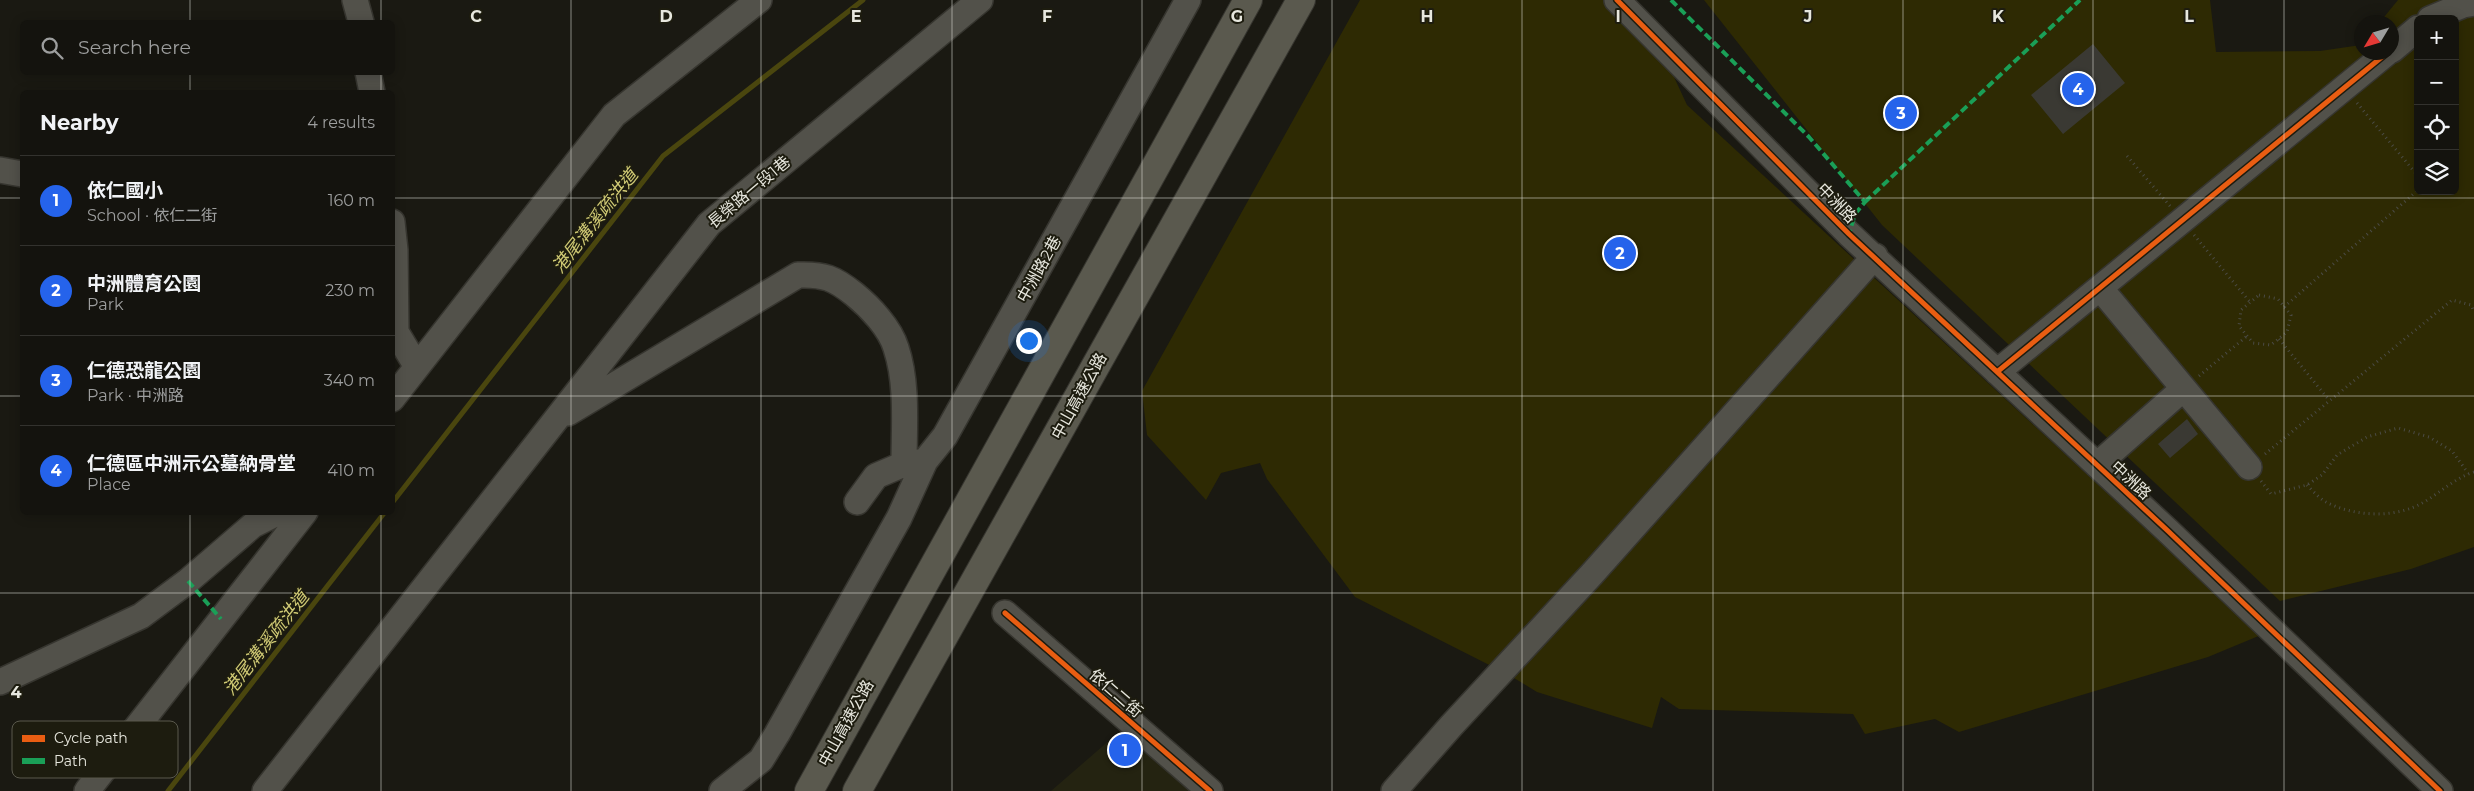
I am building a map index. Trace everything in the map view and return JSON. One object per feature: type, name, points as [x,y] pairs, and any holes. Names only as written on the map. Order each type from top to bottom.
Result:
[{"type":"highway","name":"中山高速公路","points":[[808,791],[1248,0]]},
{"type":"highway","name":"中山高速公路","points":[[856,791],[1301,0]]},
{"type":"street","points":[[355,0],[360,20]]},
{"type":"street","points":[[395,395],[614,115],[759,0]]},
{"type":"street","name":"長榮路一段1巷","points":[[265,791],[709,224],[980,0]]},
{"type":"street","name":"中洲路2巷","points":[[858,502],[876,476],[914,462],[945,436],[1188,0]]},
{"type":"street","name":"中洲路","points":[[1617,0],[1805,187],[1849,234],[1875,256],[2097,465],[2440,791]]},
{"type":"street","points":[[2440,15],[2468,4]]},
{"type":"street","points":[[2399,44],[2414,31]]},
{"type":"street","points":[[1997,372],[2378,60]]},
{"type":"street","points":[[369,75],[372,90]]},
{"type":"street","points":[[0,170],[20,174]]},
{"type":"street","points":[[395,250],[396,332],[417,367]]},
{"type":"street","points":[[1394,791],[1451,726],[1599,567],[1875,256]]},
{"type":"street","points":[[555,420],[798,275],[820,274],[839,283],[873,309],[896,347],[903,403],[914,462],[899,518],[761,760],[722,791]]},
{"type":"street","points":[[2100,288],[2249,467]]},
{"type":"street","points":[[2097,465],[2183,389]]},
{"type":"street","points":[[0,682],[140,616],[188,580],[253,525],[273,515]]},
{"type":"street","points":[[142,721],[303,515]]},
{"type":"street","name":"依仁二街","points":[[1005,613],[1210,791]]},
{"type":"street","points":[[87,791],[97,778]]},
{"type":"path","points":[[2345,88],[2414,171]]},
{"type":"path","points":[[2284,307],[2414,193]]},
{"type":"path","points":[[2259,295],[2278,299],[2291,315],[2287,332],[2272,345],[2253,343],[2247,336],[2239,326],[2241,310],[2259,295]]},
{"type":"path","points":[[2468,474],[2452,451],[2429,437],[2398,428],[2367,437],[2336,455],[2322,475],[2307,485],[2271,494],[2249,467],[2452,300],[2471,305],[2474,312]]},
{"type":"path","points":[[2183,389],[2247,336]]},
{"type":"path","points":[[2279,339],[2330,400]]},
{"type":"path","points":[[2307,485],[2324,501],[2362,514],[2394,512],[2423,503],[2474,472]]},
{"type":"shaded area","points":[[1360,0],[1606,0],[1662,51],[1687,105],[2261,635],[2208,657],[1959,732],[1935,719],[1865,734],[1853,714],[1679,709],[1661,697],[1652,728],[1537,692],[1509,675],[1355,597],[1267,479],[1260,463],[1221,473],[1206,500],[1147,435],[1142,391]]},
{"type":"shaded area","points":[[1704,0],[2210,0],[2216,52],[2320,51],[2354,46],[2354,60],[2399,60],[2399,15],[2386,15],[2398,0],[2474,0],[2474,547],[2411,569],[2280,601],[1882,225]]},
{"type":"shaded area","points":[[1126,726],[1196,791],[1051,791]]},
{"type":"building","points":[[2093,44],[2125,83],[2063,134],[2031,95]]},
{"type":"building","points":[[2187,419],[2198,434],[2170,458],[2158,444]]},
{"type":"waterway","name":"港尾溝溪疏洪道","points":[[395,499],[663,156],[863,0]]},
{"type":"waterway","name":"港尾溝溪疏洪道","points":[[168,791],[383,515]]},
{"type":"marked path","points":[[1671,0],[1809,137],[1865,202],[1855,214],[1849,234]]},
{"type":"marked path","points":[[1865,202],[2080,0]]},
{"type":"marked path","points":[[188,581],[221,619]]},
{"type":"cycle path","points":[[1617,0],[1849,234],[2168,531],[2440,791]]},
{"type":"cycle path","points":[[1997,372],[2378,60]]},
{"type":"cycle path","points":[[1005,613],[1210,791]]},
{"type":"place","name":"仁德區中洲示公墓納骨堂","points":[[2078,89]]},
{"type":"place","name":"仁德恐龍公園","points":[[1901,113]]},
{"type":"place","name":"中洲體育公園","points":[[1620,253]]},
{"type":"place","name":"依仁國小","points":[[1125,750]]}]
